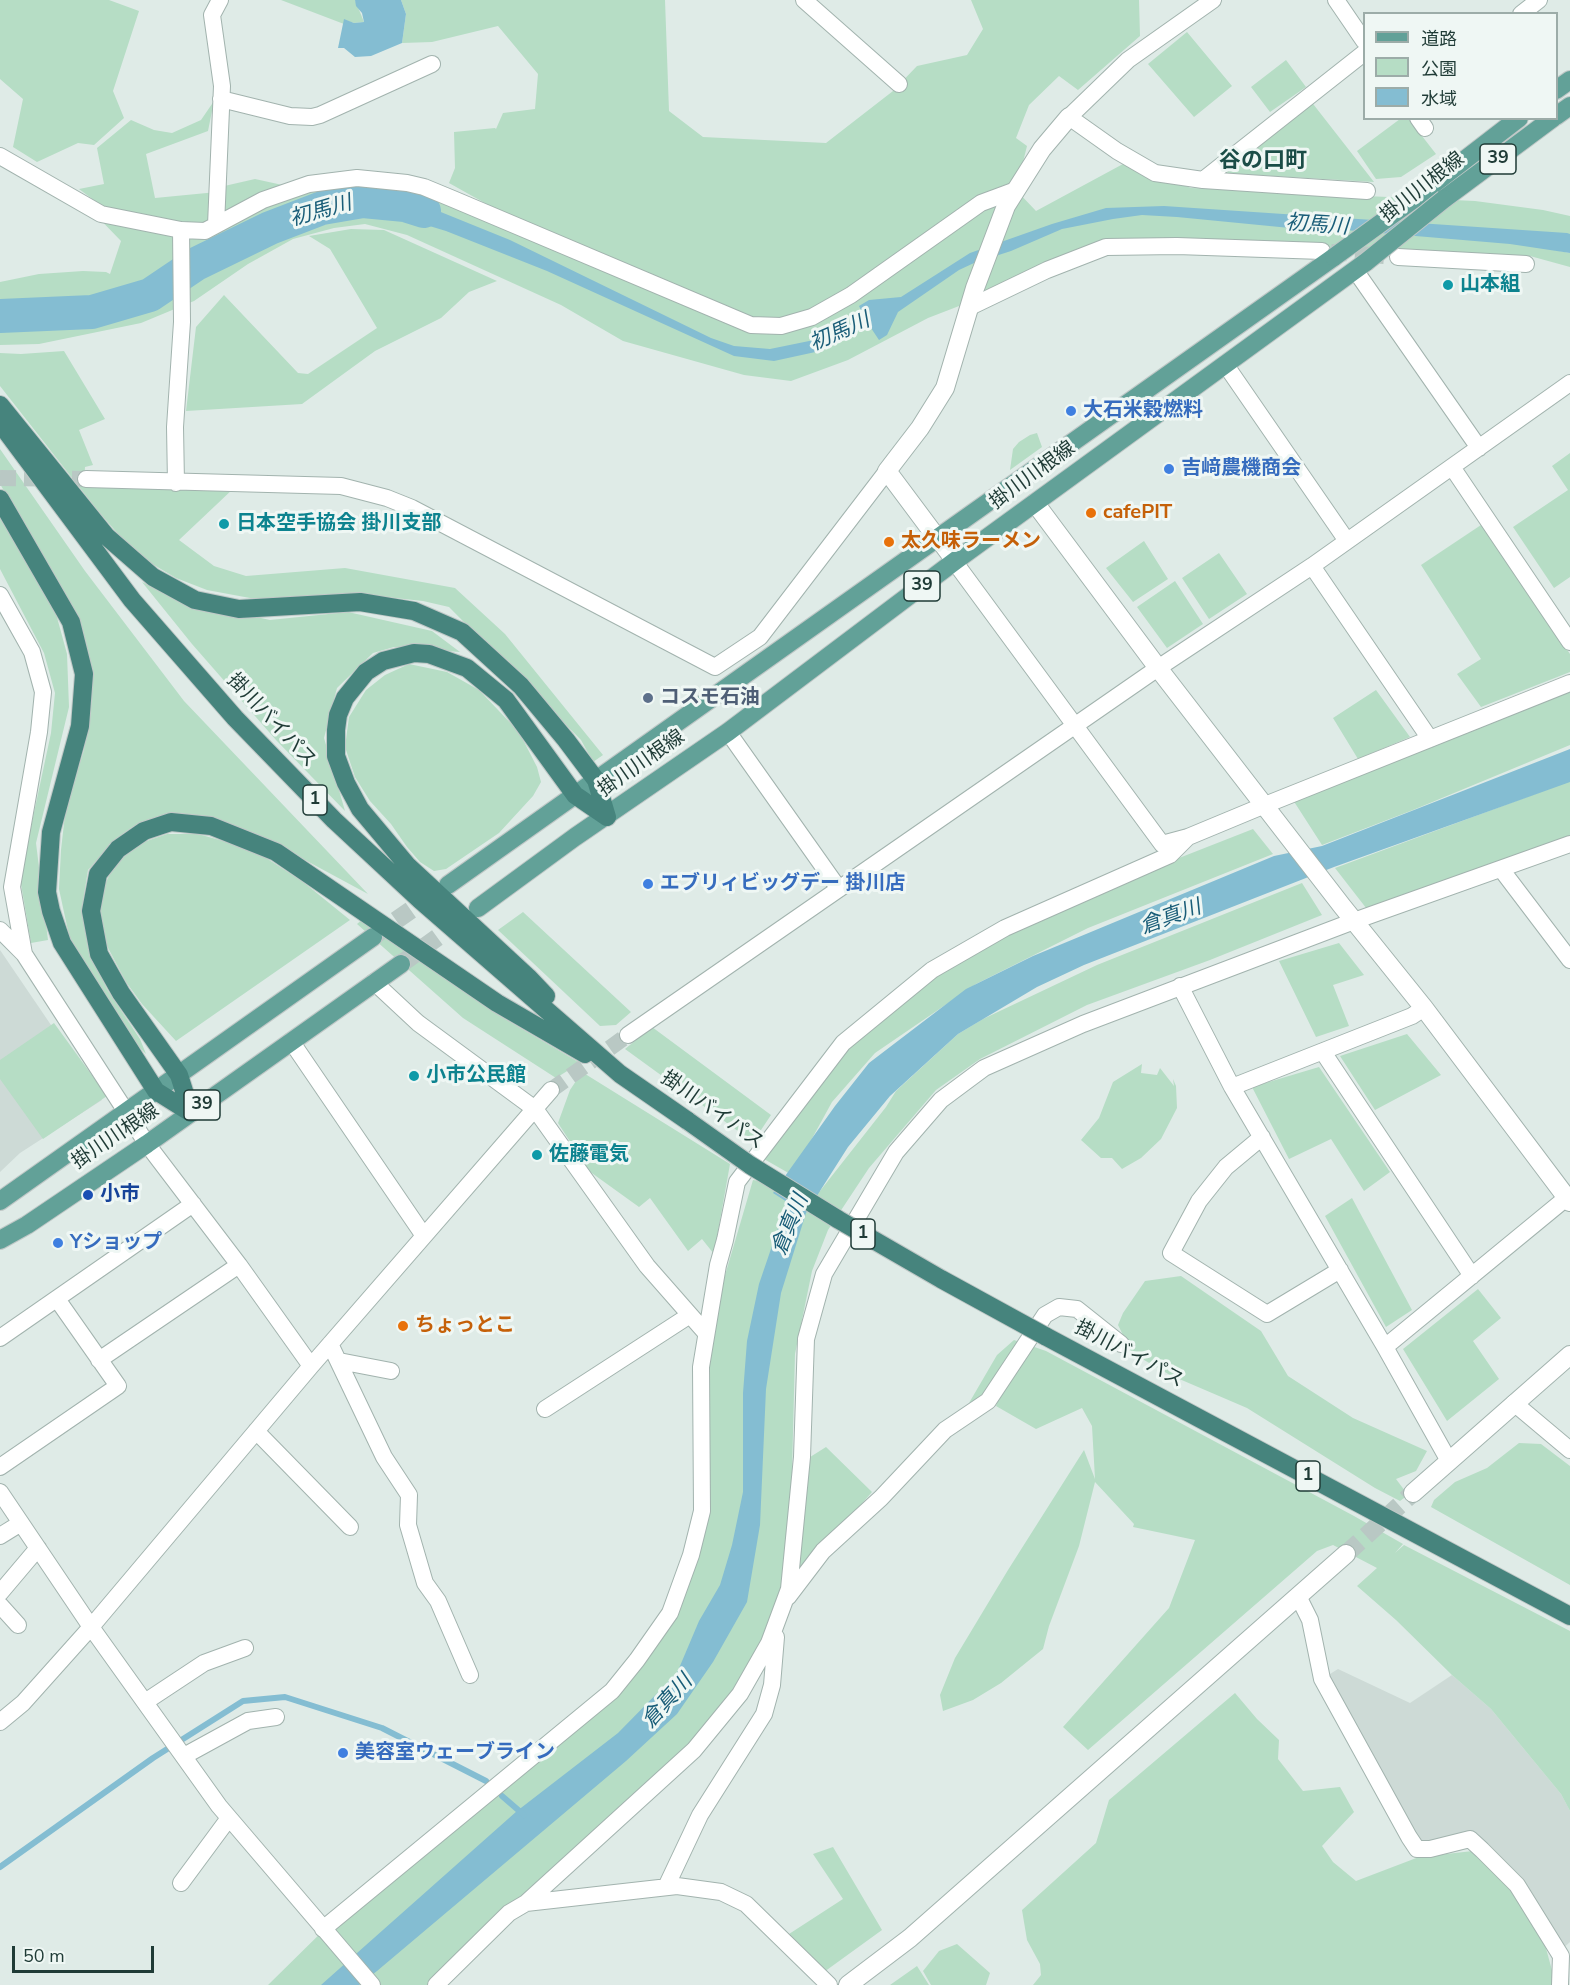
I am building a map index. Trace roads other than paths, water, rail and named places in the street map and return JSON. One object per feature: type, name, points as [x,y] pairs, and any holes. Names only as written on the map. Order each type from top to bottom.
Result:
[{"type":"highway","points":[[0,405],[106,536],[153,577],[195,600],[239,609],[360,602],[414,611],[462,632],[521,686],[566,741],[596,780],[607,817]]},
{"type":"highway","name":"掛川バイパス","points":[[0,423],[132,600],[235,718],[334,820],[420,900],[620,1074],[750,1166],[941,1279],[1570,1616]]},
{"type":"highway","points":[[0,499],[71,622],[84,674],[80,726],[51,832],[47,892],[51,911],[62,943],[156,1091],[191,1113]]},
{"type":"highway","points":[[607,817],[575,795],[506,700],[467,668],[429,654],[414,653],[382,661],[366,672],[345,698],[338,715],[336,756],[346,783],[360,809],[406,865],[528,977],[620,1074]]},
{"type":"highway","points":[[191,1113],[179,1075],[121,993],[99,954],[91,911],[98,874],[118,849],[144,831],[171,822],[211,826],[276,852],[497,1003],[620,1074]]},
{"type":"main road","points":[[1558,89],[1570,80]]},
{"type":"main road","points":[[1558,115],[1570,106]]},
{"type":"main road","name":"掛川川根線","points":[[448,885],[938,538],[1328,254],[1414,199],[1516,120]]},
{"type":"main road","name":"掛川川根線","points":[[478,908],[575,837],[728,732],[955,561],[1361,266],[1444,199],[1550,120]]},
{"type":"main road","name":"掛川川根線","points":[[0,1201],[373,937]]},
{"type":"main road","name":"掛川川根線","points":[[0,1240],[27,1225],[147,1144],[400,964]]},
{"type":"street","points":[[216,225],[222,86],[212,15],[220,0]]},
{"type":"street","points":[[804,0],[899,84]]},
{"type":"street","points":[[86,479],[341,486],[387,498],[412,508],[715,667],[760,637],[920,428],[945,388],[975,288],[1006,206],[1042,149],[1069,117],[1128,60],[1213,0]]},
{"type":"street","points":[[1336,0],[1363,38]]},
{"type":"street","points":[[1524,12],[1539,0]]},
{"type":"street","points":[[1203,180],[1363,55]]},
{"type":"street","points":[[221,99],[290,116],[312,117],[432,64]]},
{"type":"street","points":[[1069,117],[1155,173],[1203,180],[1366,190]]},
{"type":"street","points":[[0,156],[101,214],[181,237],[205,231],[263,200],[309,184],[357,178],[407,183],[424,187],[751,325],[781,326],[812,316],[851,295],[981,203],[1016,190]]},
{"type":"street","points":[[176,483],[175,428],[182,322],[181,237]]},
{"type":"street","points":[[970,307],[1047,270],[1106,247],[1177,246],[1328,254]]},
{"type":"street","points":[[1398,256],[1526,264]]},
{"type":"street","points":[[1361,266],[1479,448]]},
{"type":"street","points":[[1225,364],[1347,541]]},
{"type":"street","points":[[628,1035],[1158,668],[1312,566],[1570,383]]},
{"type":"street","points":[[1452,467],[1570,642]]},
{"type":"street","points":[[887,471],[1162,844],[1188,837],[1570,683]]},
{"type":"street","points":[[1035,503],[1276,822],[1424,1008],[1569,1198],[1385,1347]]},
{"type":"street","points":[[1312,566],[1430,738]]},
{"type":"street","points":[[0,595],[32,652],[43,693],[39,732],[12,887],[24,954]]},
{"type":"street","points":[[728,732],[839,889]]},
{"type":"street","points":[[326,1931],[612,1691],[638,1660],[670,1613],[691,1556],[702,1511],[701,1367],[705,1332],[737,1182],[843,1043],[941,965],[1005,928],[1170,855],[1188,837]]},
{"type":"street","points":[[436,1985],[509,1913],[526,1903],[694,1750],[740,1694],[769,1643],[789,1589],[802,1457],[806,1339],[824,1274],[896,1152],[941,1100],[984,1068],[1083,1024],[1354,921],[1570,844]]},
{"type":"street","points":[[1501,870],[1570,960]]},
{"type":"street","points":[[0,930],[24,954],[147,1144],[239,1265],[311,1366]]},
{"type":"street","points":[[374,982],[418,1023],[535,1109],[647,1266],[705,1332]]},
{"type":"street","points":[[1179,986],[1232,1087],[1385,1347],[1449,1461]]},
{"type":"street","points":[[1232,1087],[1412,1016],[1424,1008]]},
{"type":"street","points":[[291,1041],[424,1236]]},
{"type":"street","points":[[1323,1052],[1472,1276]]},
{"type":"street","points":[[0,1722],[23,1703],[91,1627],[311,1366],[551,1090]]},
{"type":"street","points":[[1262,1137],[1219,1175],[1199,1201],[1171,1253],[1267,1314],[1340,1270]]},
{"type":"street","points":[[0,1338],[193,1204]]},
{"type":"street","points":[[99,1360],[239,1265]]},
{"type":"street","points":[[0,1467],[118,1386],[57,1299]]},
{"type":"street","points":[[784,1602],[823,1551],[881,1498],[945,1430],[988,1401],[1045,1315],[1059,1307],[1077,1309],[1121,1344]]},
{"type":"street","points":[[545,1409],[690,1315]]},
{"type":"street","points":[[330,1344],[384,1457],[409,1495],[408,1525],[425,1582],[438,1601],[470,1675]]},
{"type":"street","points":[[1413,1493],[1570,1355]]},
{"type":"street","points":[[339,1362],[391,1371]]},
{"type":"street","points":[[1514,1403],[1570,1450]]},
{"type":"street","points":[[256,1431],[350,1527]]},
{"type":"street","points":[[0,1492],[91,1627],[229,1818],[372,1985]]},
{"type":"street","points":[[0,1536],[21,1524]]},
{"type":"street","points":[[0,1593],[38,1548]]},
{"type":"street","points":[[848,1985],[910,1938],[1346,1554]]},
{"type":"street","points":[[1298,1596],[1310,1620],[1322,1679],[1417,1849],[1430,1849],[1470,1839],[1516,1885],[1561,1956],[1560,1985]]},
{"type":"street","points":[[0,1605],[18,1625]]},
{"type":"street","points":[[666,1887],[700,1815],[764,1714],[772,1684],[778,1620]]},
{"type":"street","points":[[145,1702],[204,1663],[245,1648]]},
{"type":"street","points":[[184,1756],[248,1721],[276,1718]]},
{"type":"street","points":[[181,1883],[229,1818]]},
{"type":"street","points":[[526,1903],[677,1886],[721,1892],[746,1904],[829,1985]]},
{"type":"water","points":[[355,0],[401,0],[406,14],[402,43],[371,56],[355,57],[344,48],[338,48],[344,19],[354,23],[364,22]]},
{"type":"water","points":[[376,193],[421,204],[510,240],[711,338],[734,346],[770,349],[819,339],[832,333],[864,316],[859,306],[869,300],[901,297],[970,253],[1106,208],[1164,206],[1567,233],[1570,234],[1570,253],[1510,244],[1142,215],[1062,229],[959,270],[898,312],[887,335],[879,340],[869,325],[820,351],[774,361],[734,356],[547,271],[446,231],[380,211]]},
{"type":"water","name":"倉真川","points":[[1570,749],[1570,782],[1334,867],[1084,965],[1037,987],[958,1034],[890,1096],[848,1147],[806,1213],[781,1293],[766,1389],[760,1525],[747,1602],[713,1662],[677,1714],[626,1761],[377,1971],[359,1985],[321,1985],[517,1811],[618,1733],[677,1673],[699,1621],[720,1585],[732,1545],[743,1492],[743,1393],[747,1341],[759,1284],[787,1202],[773,1193],[835,1106],[869,1063],[966,989],[1033,956],[1274,856],[1322,846]]},
{"type":"waterway","name":"初馬川","points":[[0,316],[92,312],[150,295],[196,264],[270,228],[322,208],[363,201],[405,205],[424,211]]},
{"type":"waterway","points":[[0,1867],[153,1758],[243,1701],[285,1697],[382,1728],[486,1781]]},
{"type":"waterway","points":[[502,1796],[524,1815]]},
{"type":"tunnel","points":[[1331,252],[1384,256]]},
{"type":"tunnel","points":[[0,478],[86,479]]},
{"type":"tunnel","points":[[374,936],[435,893]]},
{"type":"tunnel","points":[[401,964],[464,918]]},
{"type":"tunnel","points":[[551,1090],[628,1035]]},
{"type":"tunnel","points":[[1346,1554],[1413,1493]]},
{"type":"place","name":"山本組","points":[[1448,285]]},
{"type":"place","name":"大石米穀燃料","points":[[1071,411]]},
{"type":"place","name":"吉﨑農機商会","points":[[1169,469]]},
{"type":"place","name":"cafePIT","points":[[1091,513]]},
{"type":"place","name":"日本空手協会 掛川支部","points":[[224,524]]},
{"type":"place","name":"太久味ラーメン","points":[[889,542]]},
{"type":"place","name":"コスモ石油","points":[[648,698]]},
{"type":"place","name":"エブリィビッグデー 掛川店","points":[[648,884]]},
{"type":"place","name":"小市公民館","points":[[414,1076]]},
{"type":"place","name":"佐藤電気","points":[[537,1155]]},
{"type":"place","name":"小市","points":[[88,1195]]},
{"type":"place","name":"Yショップ","points":[[58,1243]]},
{"type":"place","name":"ちょっとこ","points":[[403,1326]]},
{"type":"place","name":"美容室ウェーブライン","points":[[343,1753]]},
{"type":"district","name":"谷の口町","points":[[1263,162]]}]
